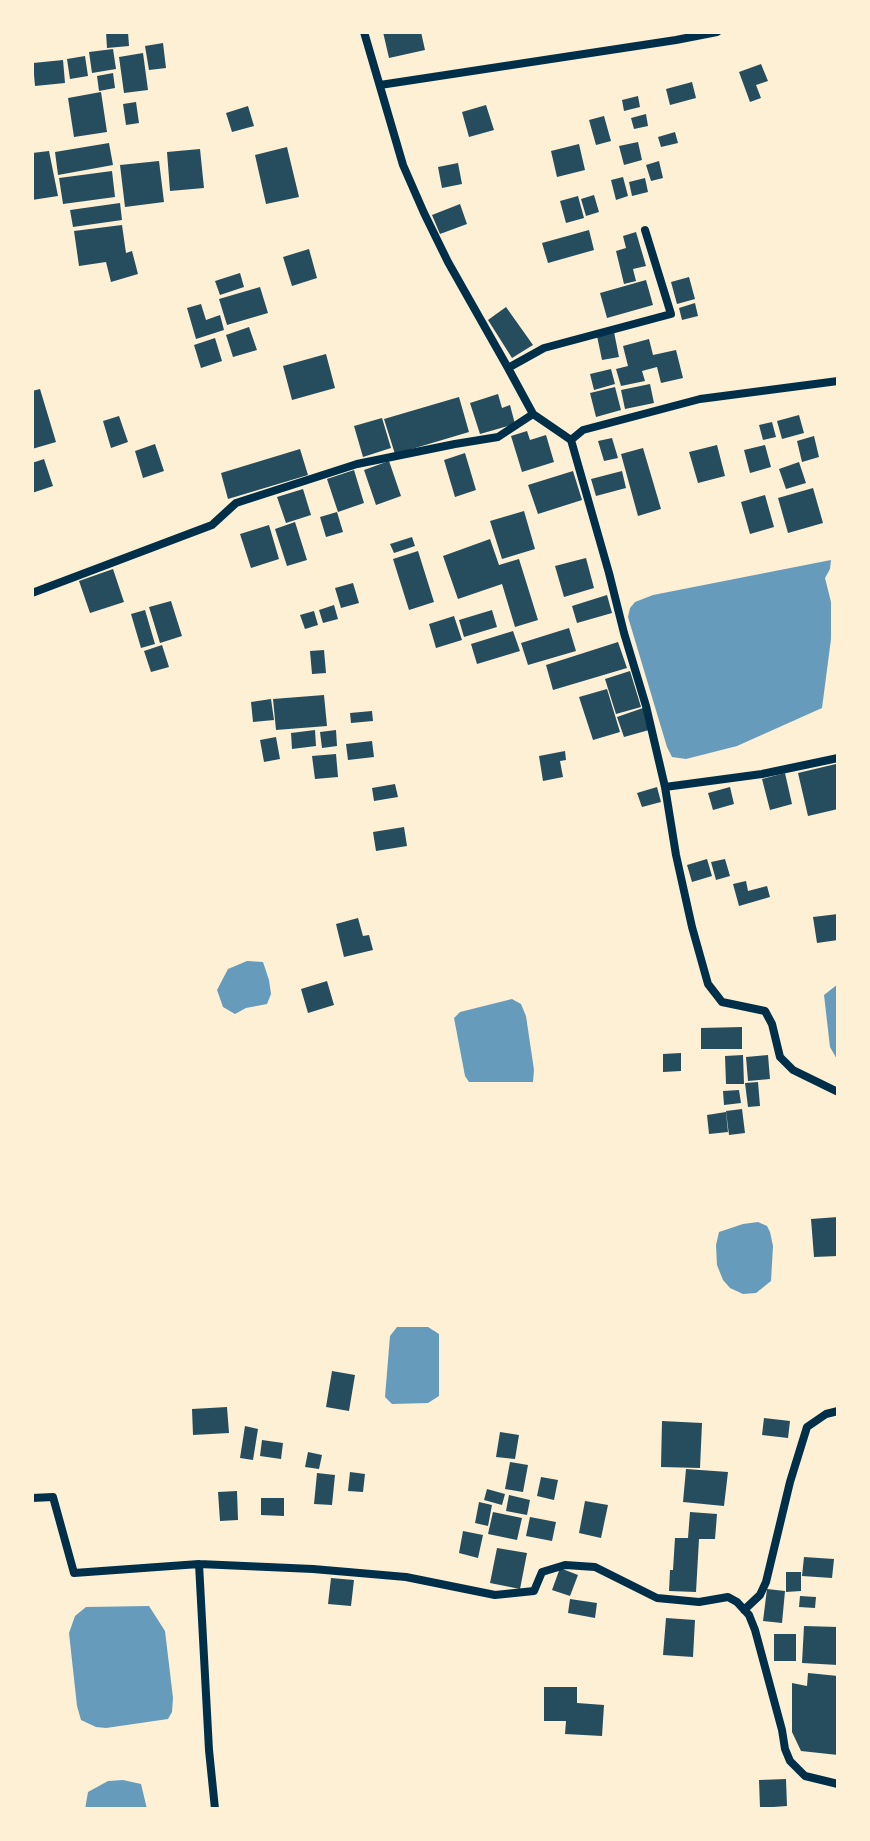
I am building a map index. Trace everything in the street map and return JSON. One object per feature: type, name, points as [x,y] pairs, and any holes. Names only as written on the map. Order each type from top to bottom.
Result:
[{"type":"street","points":[[364,32],[403,165],[448,262],[533,414],[571,440],[646,706],[692,927],[708,984],[722,1002],[765,1011],[772,1024],[780,1057],[793,1070],[838,1092]]},
{"type":"street","points":[[380,85],[717,32]]},
{"type":"street","points":[[508,368],[544,348],[671,314],[645,230]]},
{"type":"street","points":[[571,440],[583,430],[700,399],[838,381]]},
{"type":"street","points":[[32,593],[212,525],[236,503],[357,464],[498,437],[533,414]]},
{"type":"street","points":[[665,787],[762,774],[838,758]]},
{"type":"street","points":[[744,1610],[760,1595],[766,1582],[807,1427],[826,1414],[838,1411]]},
{"type":"street","points":[[32,1498],[53,1497],[74,1573],[199,1564],[313,1569],[406,1577],[495,1595],[534,1591],[542,1572],[565,1565],[595,1567],[657,1598],[699,1602],[728,1597],[749,1615],[755,1630],[790,1761],[805,1776],[838,1784]]},
{"type":"street","points":[[199,1564],[215,1809]]},
{"type":"water","points":[[831,560],[825,578],[831,602],[831,639],[822,708],[737,746],[686,759],[672,757],[628,617],[630,608],[635,602],[653,595]]},
{"type":"water","points":[[247,961],[263,962],[271,994],[267,1004],[246,1008],[235,1014],[223,1007],[217,990],[228,969]]},
{"type":"water","points":[[838,984],[838,1061],[830,1047],[824,995]]},
{"type":"water","points":[[512,999],[521,1004],[526,1016],[533,1082],[469,1082],[465,1076],[454,1018],[460,1012]]},
{"type":"water","points":[[758,1222],[767,1226],[770,1232],[773,1246],[771,1281],[756,1293],[743,1294],[730,1288],[723,1280],[717,1265],[716,1245],[719,1232]]},
{"type":"water","points":[[397,1327],[428,1327],[439,1334],[439,1396],[428,1403],[392,1404],[385,1397],[390,1336]]},
{"type":"water","points":[[149,1606],[165,1631],[173,1698],[168,1719],[106,1728],[81,1720],[69,1633],[75,1616],[86,1607]]},
{"type":"water","points":[[108,1781],[141,1784],[147,1809],[85,1809],[88,1792]]},
{"type":"building","points":[[106,32],[128,32],[129,46],[107,48]]},
{"type":"building","points":[[383,32],[421,32],[425,50],[389,58]]},
{"type":"building","points":[[163,43],[166,68],[149,70],[145,46]]},
{"type":"building","points":[[113,49],[116,69],[92,73],[89,52]]},
{"type":"building","points":[[143,53],[148,90],[124,93],[119,57]]},
{"type":"building","points":[[85,56],[88,76],[70,79],[67,59]]},
{"type":"building","points":[[63,60],[65,83],[35,86],[33,63]]},
{"type":"building","points":[[761,64],[768,81],[756,85],[761,98],[750,102],[739,72]]},
{"type":"building","points":[[113,73],[115,88],[99,91],[97,76]]},
{"type":"building","points":[[692,82],[696,98],[670,105],[666,89]]},
{"type":"building","points":[[101,92],[107,132],[74,137],[68,98]]},
{"type":"building","points":[[638,96],[640,107],[624,111],[622,100]]},
{"type":"building","points":[[136,102],[139,123],[126,125],[123,104]]},
{"type":"building","points":[[486,105],[494,130],[469,137],[462,112]]},
{"type":"building","points":[[248,106],[254,126],[232,132],[226,113]]},
{"type":"building","points":[[646,114],[648,126],[634,129],[631,118]]},
{"type":"building","points":[[604,116],[611,141],[596,145],[589,120]]},
{"type":"building","points":[[675,132],[678,143],[661,147],[658,137]]},
{"type":"building","points":[[638,142],[642,160],[624,165],[619,146]]},
{"type":"building","points":[[109,143],[113,165],[58,175],[55,152]]},
{"type":"building","points":[[579,144],[585,170],[557,177],[551,151]]},
{"type":"building","points":[[287,147],[299,197],[266,204],[255,155]]},
{"type":"building","points":[[200,149],[204,188],[170,191],[167,152]]},
{"type":"building","points":[[49,151],[58,196],[32,200],[32,153]]},
{"type":"building","points":[[159,161],[164,202],[125,207],[120,165]]},
{"type":"building","points":[[659,161],[663,178],[651,181],[646,165]]},
{"type":"building","points":[[458,163],[462,184],[442,188],[438,167]]},
{"type":"building","points":[[112,171],[115,197],[63,204],[59,178]]},
{"type":"building","points":[[623,177],[628,196],[616,200],[611,180]]},
{"type":"building","points":[[645,178],[648,192],[632,196],[629,182]]},
{"type":"building","points":[[594,195],[599,212],[586,216],[581,199]]},
{"type":"building","points":[[578,196],[584,218],[566,223],[560,201]]},
{"type":"building","points":[[120,203],[122,220],[73,227],[70,210]]},
{"type":"building","points":[[460,204],[467,224],[440,234],[432,215]]},
{"type":"building","points":[[122,225],[126,253],[132,251],[138,274],[111,282],[106,262],[79,266],[74,231]]},
{"type":"building","points":[[589,230],[594,250],[548,263],[542,243]]},
{"type":"building","points":[[636,232],[646,266],[633,269],[636,281],[624,284],[616,251],[626,248],[623,236]]},
{"type":"building","points":[[309,249],[317,278],[292,286],[283,257]]},
{"type":"building","points":[[240,273],[244,287],[220,295],[215,281]]},
{"type":"building","points":[[689,277],[695,299],[677,304],[671,282]]},
{"type":"building","points":[[646,280],[653,305],[607,318],[600,293]]},
{"type":"building","points":[[260,287],[268,313],[227,325],[219,299]]},
{"type":"building","points":[[695,303],[698,316],[682,320],[679,308]]},
{"type":"building","points":[[201,304],[206,320],[220,315],[224,330],[196,339],[187,308]]},
{"type":"building","points":[[506,307],[533,345],[512,358],[488,320]]},
{"type":"building","points":[[249,327],[257,350],[233,357],[226,335]]},
{"type":"building","points":[[614,332],[619,357],[602,360],[597,336]]},
{"type":"building","points":[[215,338],[222,361],[201,368],[194,345]]},
{"type":"building","points":[[649,339],[653,355],[676,350],[683,378],[661,383],[657,367],[642,371],[645,381],[621,386],[616,369],[628,366],[623,346]]},
{"type":"building","points":[[326,354],[335,388],[292,400],[283,366]]},
{"type":"building","points":[[611,369],[615,384],[594,390],[590,374]]},
{"type":"building","points":[[650,384],[654,403],[625,409],[621,390]]},
{"type":"building","points":[[615,387],[621,410],[596,417],[590,393]]},
{"type":"building","points":[[40,389],[56,442],[32,449],[32,391]]},
{"type":"building","points":[[498,394],[502,408],[510,405],[515,424],[480,434],[470,403]]},
{"type":"building","points":[[459,397],[469,432],[395,454],[384,419]]},
{"type":"building","points":[[799,415],[804,433],[782,439],[777,421]]},
{"type":"building","points":[[119,416],[128,442],[111,448],[103,421]]},
{"type":"building","points":[[382,418],[391,448],[363,457],[354,426]]},
{"type":"building","points":[[772,422],[776,437],[763,440],[759,425]]},
{"type":"building","points":[[527,431],[530,440],[546,435],[554,462],[522,472],[511,436]]},
{"type":"building","points":[[814,436],[819,457],[802,462],[797,441]]},
{"type":"building","points":[[612,438],[618,458],[604,461],[598,441]]},
{"type":"building","points":[[155,444],[164,471],[143,478],[135,451]]},
{"type":"building","points":[[717,445],[725,476],[698,483],[689,452]]},
{"type":"building","points":[[765,445],[771,467],[750,473],[744,450]]},
{"type":"building","points":[[643,448],[661,509],[638,516],[621,454]]},
{"type":"building","points":[[300,449],[308,475],[228,499],[221,473]]},
{"type":"building","points":[[465,453],[476,490],[455,497],[444,460]]},
{"type":"building","points":[[44,459],[53,486],[32,493],[32,463]]},
{"type":"building","points":[[389,461],[401,496],[376,505],[364,470]]},
{"type":"building","points":[[799,462],[806,483],[786,489],[779,469]]},
{"type":"building","points":[[354,470],[364,503],[338,512],[327,479]]},
{"type":"building","points":[[573,471],[582,500],[538,514],[528,485]]},
{"type":"building","points":[[622,471],[626,488],[596,496],[591,479]]},
{"type":"building","points":[[813,488],[823,523],[788,533],[778,498]]},
{"type":"building","points":[[303,489],[311,515],[286,523],[277,497]]},
{"type":"building","points":[[765,495],[774,527],[750,534],[741,502]]},
{"type":"building","points":[[524,511],[535,549],[502,559],[490,521]]},
{"type":"building","points":[[337,512],[343,532],[326,537],[320,517]]},
{"type":"building","points":[[295,522],[307,560],[287,566],[275,529]]},
{"type":"building","points":[[269,525],[279,559],[251,568],[240,534]]},
{"type":"building","points":[[412,537],[415,546],[394,553],[390,544]]},
{"type":"building","points":[[490,539],[499,565],[519,559],[538,620],[515,627],[502,584],[458,599],[443,556]]},
{"type":"building","points":[[418,551],[434,602],[409,610],[393,559]]},
{"type":"building","points":[[586,558],[594,588],[564,597],[555,566]]},
{"type":"building","points":[[113,569],[124,602],[90,613],[79,581]]},
{"type":"building","points":[[353,583],[359,603],[341,608],[335,588]]},
{"type":"building","points":[[607,595],[612,613],[577,623],[572,606]]},
{"type":"building","points":[[171,601],[182,636],[160,643],[149,607]]},
{"type":"building","points":[[334,605],[338,619],[323,623],[319,610]]},
{"type":"building","points":[[145,610],[155,644],[141,648],[131,614]]},
{"type":"building","points":[[492,610],[497,627],[464,637],[459,620]]},
{"type":"building","points":[[314,611],[318,625],[305,629],[300,615]]},
{"type":"building","points":[[454,616],[462,640],[436,648],[429,624]]},
{"type":"building","points":[[569,628],[576,651],[528,665],[521,643]]},
{"type":"building","points":[[513,631],[520,651],[477,664],[471,644]]},
{"type":"building","points":[[618,642],[627,668],[553,690],[546,665]]},
{"type":"building","points":[[162,645],[169,667],[151,672],[144,651]]},
{"type":"building","points":[[324,650],[326,673],[312,674],[310,651]]},
{"type":"building","points":[[630,671],[641,707],[616,714],[605,679]]},
{"type":"building","points":[[607,689],[620,732],[593,740],[579,697]]},
{"type":"building","points":[[324,695],[327,726],[276,730],[273,699]]},
{"type":"building","points":[[271,699],[274,720],[253,722],[251,702]]},
{"type":"building","points":[[643,708],[649,730],[624,737],[617,717]]},
{"type":"building","points":[[372,711],[373,721],[351,723],[350,713]]},
{"type":"building","points":[[315,730],[316,746],[292,749],[291,733]]},
{"type":"building","points":[[336,730],[337,746],[322,748],[320,732]]},
{"type":"building","points":[[276,737],[280,759],[264,762],[260,740]]},
{"type":"building","points":[[372,741],[374,757],[348,760],[346,744]]},
{"type":"building","points":[[565,751],[566,760],[560,761],[563,777],[543,781],[539,756]]},
{"type":"building","points":[[336,754],[338,777],[315,779],[312,756]]},
{"type":"building","points":[[836,764],[838,809],[808,816],[798,773]]},
{"type":"building","points":[[785,773],[792,804],[770,810],[762,779]]},
{"type":"building","points":[[395,784],[398,797],[374,801],[372,788]]},
{"type":"building","points":[[657,787],[661,802],[642,807],[637,793]]},
{"type":"building","points":[[730,787],[734,804],[713,810],[708,793]]},
{"type":"building","points":[[404,827],[407,846],[376,851],[373,832]]},
{"type":"building","points":[[707,859],[712,876],[692,882],[687,865]]},
{"type":"building","points":[[725,859],[730,876],[716,880],[711,862]]},
{"type":"building","points":[[746,881],[748,891],[767,886],[770,897],[739,906],[733,884]]},
{"type":"building","points":[[838,914],[838,940],[817,943],[813,917]]},
{"type":"building","points":[[358,918],[363,936],[369,935],[373,950],[344,957],[336,924]]},
{"type":"building","points":[[327,981],[334,1005],[308,1013],[301,989]]},
{"type":"building","points":[[742,1027],[742,1049],[701,1049],[701,1028]]},
{"type":"building","points":[[681,1053],[681,1071],[663,1072],[663,1054]]},
{"type":"building","points":[[743,1055],[744,1084],[726,1084],[725,1056]]},
{"type":"building","points":[[768,1055],[770,1079],[748,1081],[746,1057]]},
{"type":"building","points":[[758,1082],[760,1106],[748,1107],[745,1083]]},
{"type":"building","points":[[739,1090],[741,1103],[724,1105],[723,1091]]},
{"type":"building","points":[[742,1109],[745,1133],[729,1135],[726,1111]]},
{"type":"building","points":[[726,1112],[728,1132],[709,1134],[707,1115]]},
{"type":"building","points":[[838,1217],[838,1256],[814,1257],[811,1219]]},
{"type":"building","points":[[332,1371],[355,1375],[349,1411],[326,1407]]},
{"type":"building","points":[[227,1407],[229,1433],[193,1435],[192,1409]]},
{"type":"building","points":[[764,1418],[790,1421],[788,1438],[762,1435]]},
{"type":"building","points":[[662,1421],[702,1423],[700,1468],[661,1467]]},
{"type":"building","points":[[245,1426],[258,1429],[253,1460],[240,1458]]},
{"type":"building","points":[[500,1432],[519,1435],[515,1459],[496,1457]]},
{"type":"building","points":[[262,1440],[283,1443],[281,1459],[260,1456]]},
{"type":"building","points":[[308,1452],[322,1455],[319,1469],[305,1467]]},
{"type":"building","points":[[510,1462],[528,1465],[523,1492],[505,1489]]},
{"type":"building","points":[[686,1469],[728,1472],[724,1506],[683,1502]]},
{"type":"building","points":[[350,1472],[365,1474],[363,1492],[348,1491]]},
{"type":"building","points":[[317,1473],[335,1475],[332,1505],[314,1504]]},
{"type":"building","points":[[541,1477],[558,1480],[554,1500],[537,1496]]},
{"type":"building","points":[[487,1489],[505,1494],[502,1505],[484,1500]]},
{"type":"building","points":[[237,1491],[238,1520],[220,1521],[218,1492]]},
{"type":"building","points":[[509,1495],[530,1500],[527,1515],[506,1511]]},
{"type":"building","points":[[261,1498],[284,1498],[284,1516],[261,1515]]},
{"type":"building","points":[[585,1501],[608,1505],[601,1538],[579,1533]]},
{"type":"building","points":[[479,1502],[492,1505],[488,1526],[475,1523]]},
{"type":"building","points":[[493,1512],[522,1518],[517,1540],[488,1534]]},
{"type":"building","points":[[690,1512],[717,1514],[715,1539],[699,1539],[696,1592],[669,1591],[675,1538],[688,1538]]},
{"type":"building","points":[[530,1517],[556,1522],[552,1541],[526,1536]]},
{"type":"building","points":[[463,1531],[483,1535],[478,1558],[459,1553]]},
{"type":"building","points":[[497,1548],[527,1553],[520,1589],[490,1583]]},
{"type":"building","points":[[804,1557],[834,1559],[832,1578],[802,1576]]},
{"type":"building","points":[[560,1568],[578,1575],[570,1596],[552,1590]]},
{"type":"building","points":[[786,1572],[801,1572],[801,1591],[786,1592]]},
{"type":"building","points":[[331,1578],[354,1580],[351,1606],[328,1604]]},
{"type":"building","points":[[767,1589],[785,1591],[782,1623],[763,1621]]},
{"type":"building","points":[[800,1596],[816,1597],[815,1608],[799,1607]]},
{"type":"building","points":[[570,1599],[597,1603],[595,1618],[568,1613]]},
{"type":"building","points":[[666,1618],[695,1620],[693,1657],[663,1655]]},
{"type":"building","points":[[804,1626],[838,1627],[838,1665],[802,1663]]},
{"type":"building","points":[[774,1634],[796,1634],[796,1661],[774,1661]]},
{"type":"building","points":[[808,1673],[838,1676],[838,1755],[801,1751],[792,1732],[792,1683],[807,1686]]},
{"type":"building","points":[[544,1687],[577,1687],[577,1703],[604,1705],[602,1736],[565,1734],[566,1721],[544,1721]]},
{"type":"building","points":[[786,1779],[787,1806],[760,1808],[759,1780]]}]
